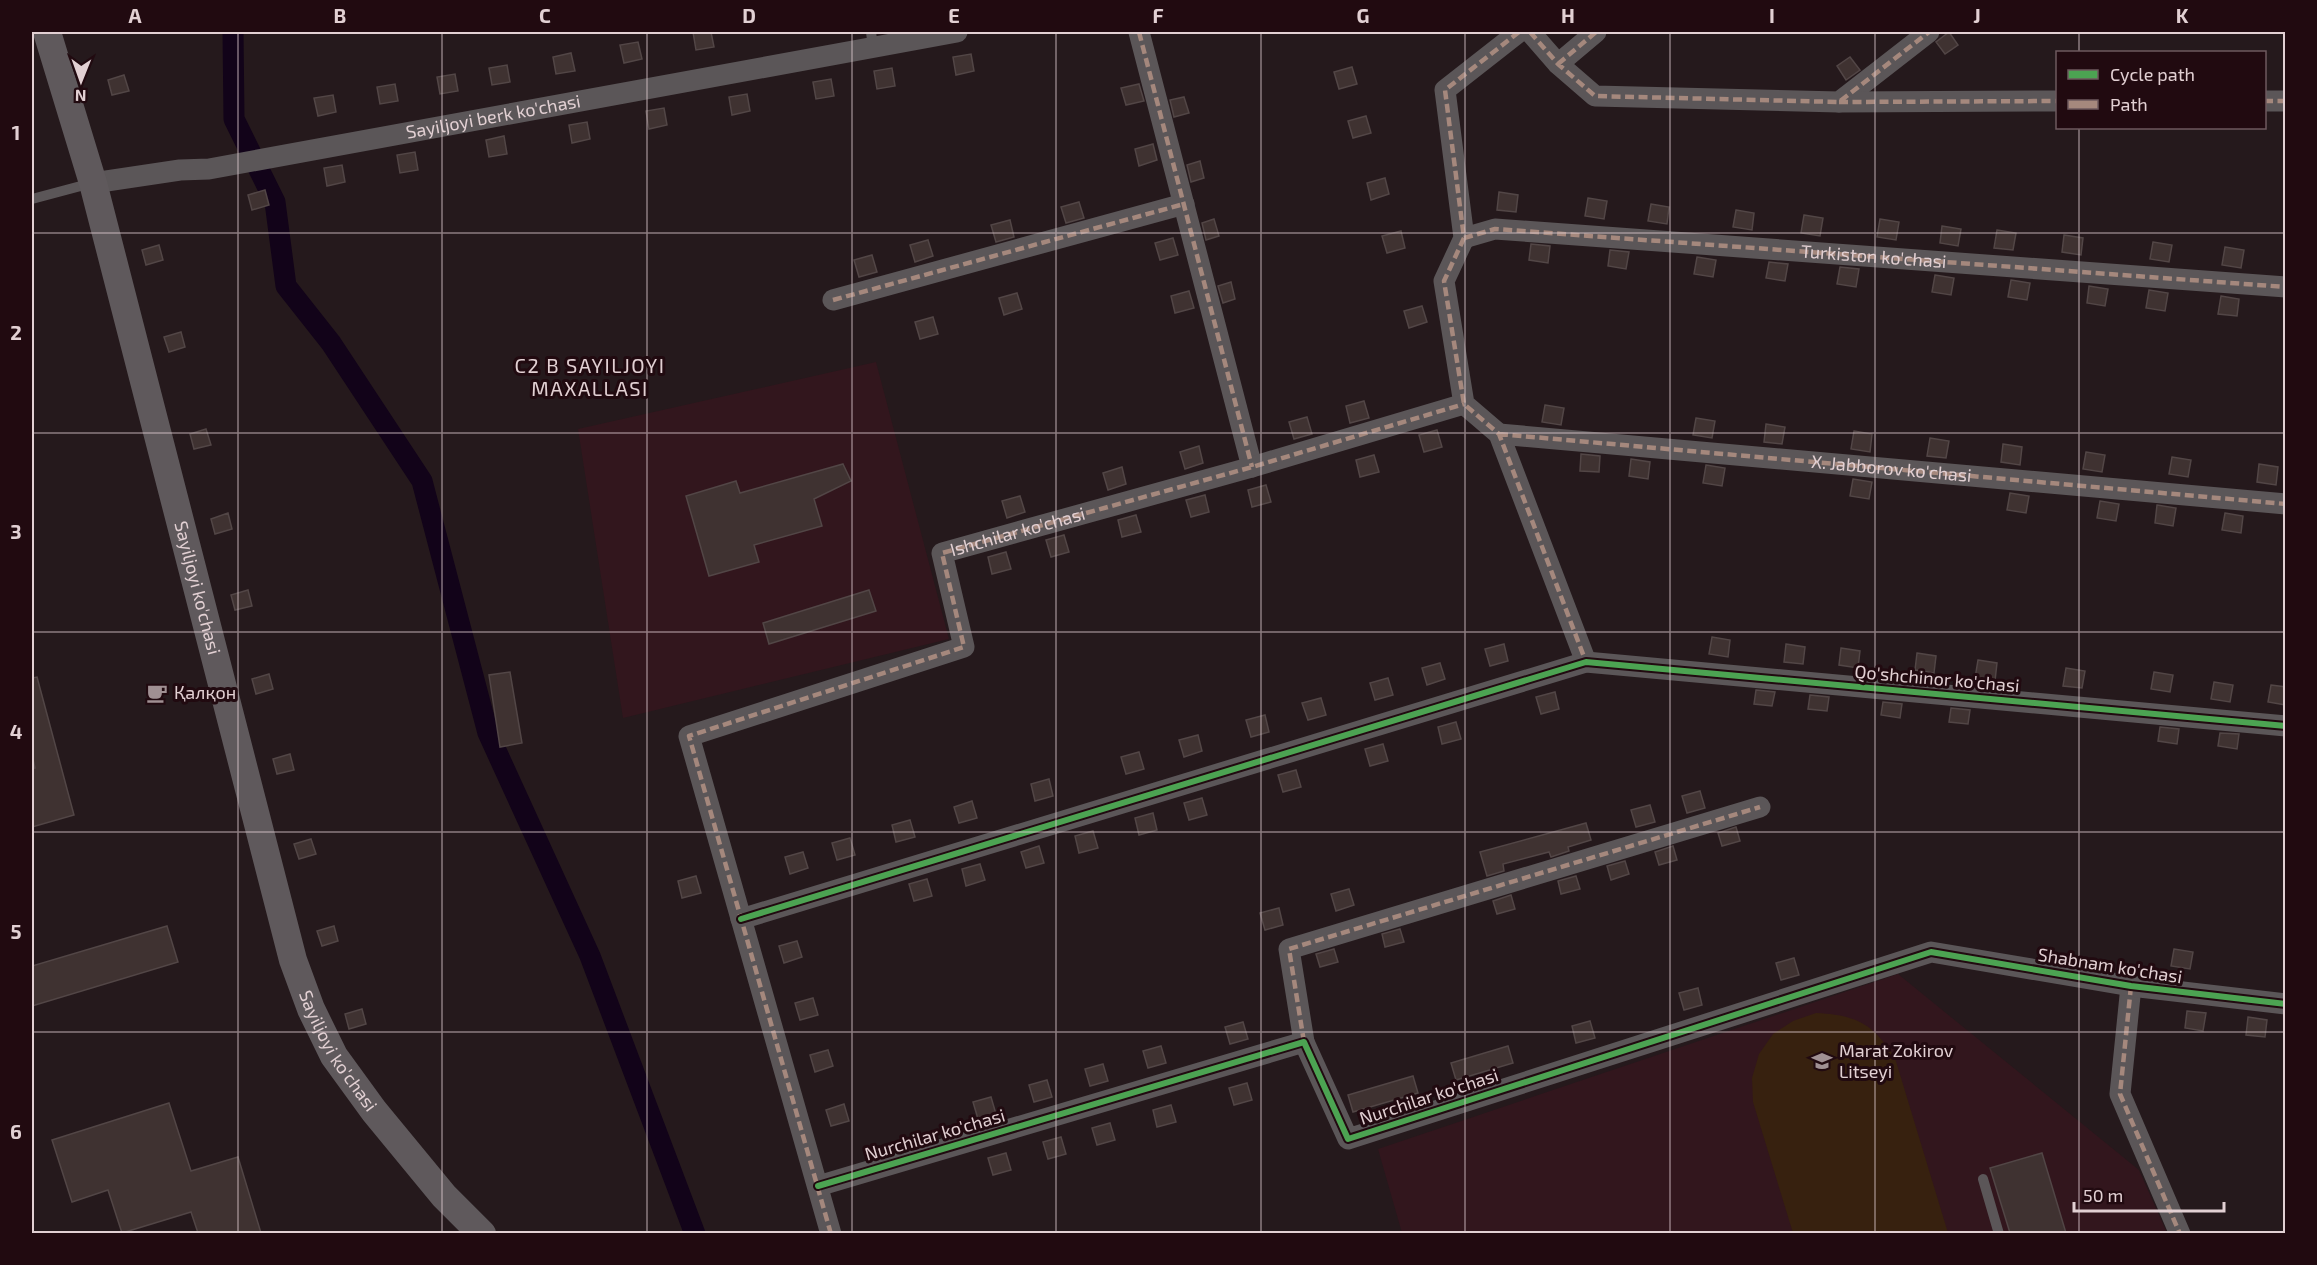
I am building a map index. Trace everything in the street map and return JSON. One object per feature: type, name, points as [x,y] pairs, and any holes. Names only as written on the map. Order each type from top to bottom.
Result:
[{"type":"main road","name":"Sayiljoyi ko'chasi","points":[[47,32],[93,183],[293,960],[311,1009],[334,1056],[374,1111],[444,1196],[482,1233]]},
{"type":"street","name":"Sayiljoyi berk ko'chasi","points":[[93,183],[180,170],[209,169],[281,157],[872,39],[957,32]]},
{"type":"street","points":[[1139,32],[1252,467]]},
{"type":"street","points":[[831,1233],[741,919],[1586,662],[1499,434],[1464,404],[1444,281],[1464,238],[1445,90],[1519,32]]},
{"type":"street","points":[[1530,32],[1558,64],[1595,96],[1839,102],[2056,101]]},
{"type":"street","points":[[1558,64],[1596,32]]},
{"type":"street","points":[[1839,102],[1929,32]]},
{"type":"street","points":[[2266,101],[2286,100]]},
{"type":"street","points":[[833,300],[1184,204]]},
{"type":"street","name":"Turkiston ko'chasi","points":[[1464,238],[1496,229],[2286,286]]},
{"type":"street","name":"Ishchilar ko'chasi","points":[[741,919],[689,736],[964,647],[942,554],[1252,467],[1464,404]]},
{"type":"street","name":"X. Jabborov ko'chasi","points":[[1499,434],[2286,504]]},
{"type":"street","name":"Qo'shchinor ko'chasi","points":[[1586,662],[2286,726]]},
{"type":"street","name":"Nurchilar ko'chasi","points":[[1760,807],[1289,949],[1304,1042],[1348,1139],[1931,952]]},
{"type":"street","name":"Shabnam ko'chasi","points":[[1931,952],[2131,986],[2286,1004]]},
{"type":"street","points":[[2131,986],[2120,1094],[2180,1233]]},
{"type":"street","name":"Nurchilar ko'chasi","points":[[818,1186],[1304,1042]]},
{"type":"lane","name":"Sayiljoyi berk ko'chasi","points":[[32,199],[93,183]]},
{"type":"lane","points":[[1983,1179],[1999,1233]]},
{"type":"shaded area","points":[[876,362],[949,639],[623,718],[578,429]]},
{"type":"shaded area","name":"Marat Zokirov Litseyi","points":[[1898,974],[2139,1170],[2167,1233],[1402,1233],[1378,1149]]},
{"type":"shaded area","points":[[1816,1013],[1843,1016],[1863,1024],[1879,1037],[1895,1058],[1948,1233],[1793,1233],[1753,1102],[1752,1078],[1759,1054],[1773,1034],[1793,1021]]},
{"type":"building","points":[[693,32],[711,32],[714,47],[696,50]]},
{"type":"building","points":[[1949,32],[1958,45],[1945,54],[1936,42]]},
{"type":"building","points":[[638,42],[642,59],[624,63],[620,45]]},
{"type":"building","points":[[571,53],[575,71],[556,74],[553,57]]},
{"type":"building","points":[[971,54],[974,71],[956,75],[953,57]]},
{"type":"building","points":[[1850,57],[1860,70],[1846,80],[1837,66]]},
{"type":"building","points":[[507,65],[510,82],[492,85],[489,68]]},
{"type":"building","points":[[1352,67],[1357,84],[1339,89],[1334,72]]},
{"type":"building","points":[[892,68],[895,86],[877,89],[874,71]]},
{"type":"building","points":[[455,74],[458,91],[440,94],[437,77]]},
{"type":"building","points":[[124,75],[129,91],[112,95],[108,80]]},
{"type":"building","points":[[831,79],[834,96],[816,99],[813,82]]},
{"type":"building","points":[[395,84],[398,101],[380,104],[377,87]]},
{"type":"building","points":[[1139,84],[1144,101],[1126,105],[1121,88]]},
{"type":"building","points":[[747,94],[750,111],[732,115],[729,97]]},
{"type":"building","points":[[333,95],[336,112],[318,116],[314,98]]},
{"type":"building","points":[[1184,97],[1189,113],[1174,117],[1170,100]]},
{"type":"building","points":[[664,108],[667,125],[649,129],[646,111]]},
{"type":"building","points":[[1366,116],[1371,133],[1353,138],[1348,121]]},
{"type":"building","points":[[587,122],[590,139],[572,143],[569,125]]},
{"type":"building","points":[[504,136],[507,154],[489,157],[486,140]]},
{"type":"building","points":[[1153,144],[1157,160],[1139,166],[1135,149]]},
{"type":"building","points":[[415,152],[418,170],[400,173],[397,155]]},
{"type":"building","points":[[1200,161],[1204,178],[1191,182],[1187,165]]},
{"type":"building","points":[[342,165],[345,182],[327,186],[324,168]]},
{"type":"building","points":[[1385,178],[1389,194],[1371,200],[1367,183]]},
{"type":"building","points":[[265,190],[269,205],[252,210],[248,195]]},
{"type":"building","points":[[1499,192],[1518,195],[1516,212],[1497,210]]},
{"type":"building","points":[[1588,198],[1607,201],[1604,219],[1585,216]]},
{"type":"building","points":[[1079,202],[1084,218],[1066,223],[1061,207]]},
{"type":"building","points":[[1651,204],[1669,207],[1667,224],[1648,221]]},
{"type":"building","points":[[1736,210],[1754,213],[1752,230],[1733,227]]},
{"type":"building","points":[[1804,215],[1823,218],[1820,236],[1801,233]]},
{"type":"building","points":[[1214,219],[1219,236],[1206,240],[1202,223]]},
{"type":"building","points":[[1880,219],[1899,222],[1896,240],[1877,237]]},
{"type":"building","points":[[1010,220],[1014,237],[996,242],[991,225]]},
{"type":"building","points":[[1942,226],[1961,229],[1958,246],[1940,243]]},
{"type":"building","points":[[1997,230],[2016,233],[2013,250],[1994,248]]},
{"type":"building","points":[[1401,231],[1405,248],[1387,253],[1382,236]]},
{"type":"building","points":[[2064,235],[2083,238],[2081,255],[2062,252]]},
{"type":"building","points":[[1173,238],[1178,255],[1160,260],[1155,243]]},
{"type":"building","points":[[928,240],[933,256],[915,262],[910,245]]},
{"type":"building","points":[[2153,242],[2172,245],[2169,262],[2150,259]]},
{"type":"building","points":[[1531,244],[1550,246],[1548,263],[1529,260]]},
{"type":"building","points":[[159,245],[163,260],[146,265],[142,250]]},
{"type":"building","points":[[2225,247],[2244,250],[2241,268],[2222,265]]},
{"type":"building","points":[[1610,250],[1629,252],[1626,269],[1608,266]]},
{"type":"building","points":[[872,255],[877,272],[859,277],[854,260]]},
{"type":"building","points":[[1697,257],[1716,260],[1713,277],[1694,274]]},
{"type":"building","points":[[1769,262],[1788,264],[1785,281],[1766,278]]},
{"type":"building","points":[[1840,267],[1859,269],[1856,287],[1837,284]]},
{"type":"building","points":[[1935,275],[1954,278],[1951,295],[1932,292]]},
{"type":"building","points":[[2011,280],[2030,283],[2027,300],[2008,297]]},
{"type":"building","points":[[1231,282],[1235,299],[1223,303],[1218,286]]},
{"type":"building","points":[[2089,286],[2108,289],[2105,306],[2087,303]]},
{"type":"building","points":[[2149,290],[2168,293],[2165,311],[2146,308]]},
{"type":"building","points":[[1189,291],[1194,308],[1175,313],[1171,296]]},
{"type":"building","points":[[1017,293],[1022,309],[1004,315],[999,298]]},
{"type":"building","points":[[2221,296],[2239,299],[2237,316],[2218,314]]},
{"type":"building","points":[[1422,306],[1427,322],[1409,328],[1404,311]]},
{"type":"building","points":[[933,317],[938,334],[920,339],[915,322]]},
{"type":"building","points":[[181,332],[185,347],[169,352],[164,337]]},
{"type":"building","points":[[1364,401],[1369,418],[1350,423],[1346,406]]},
{"type":"building","points":[[1545,405],[1564,408],[1561,425],[1542,422]]},
{"type":"building","points":[[1307,417],[1312,434],[1294,439],[1289,422]]},
{"type":"building","points":[[1696,418],[1715,421],[1712,438],[1693,435]]},
{"type":"building","points":[[1766,424],[1785,427],[1782,444],[1764,442]]},
{"type":"building","points":[[206,429],[211,445],[194,449],[190,434]]},
{"type":"building","points":[[1437,430],[1442,447],[1424,452],[1419,435]]},
{"type":"building","points":[[1854,431],[1872,434],[1870,452],[1851,449]]},
{"type":"building","points":[[1930,438],[1949,441],[1946,458],[1927,456]]},
{"type":"building","points":[[2003,444],[2022,447],[2020,465],[2001,462]]},
{"type":"building","points":[[1199,446],[1203,463],[1185,469],[1180,452]]},
{"type":"building","points":[[2086,452],[2105,455],[2102,472],[2083,469]]},
{"type":"building","points":[[1581,454],[1600,456],[1599,472],[1580,471]]},
{"type":"building","points":[[1374,455],[1379,472],[1360,477],[1356,460]]},
{"type":"building","points":[[2172,457],[2191,460],[2188,477],[2169,474]]},
{"type":"building","points":[[1631,459],[1650,462],[1648,479],[1629,476]]},
{"type":"building","points":[[843,464],[851,481],[814,499],[822,526],[754,545],[759,562],[709,576],[686,496],[736,481],[740,493]]},
{"type":"building","points":[[2259,464],[2278,467],[2276,485],[2257,482]]},
{"type":"building","points":[[1706,465],[1725,468],[1722,486],[1703,483]]},
{"type":"building","points":[[1122,467],[1126,484],[1108,490],[1103,473]]},
{"type":"building","points":[[1853,479],[1872,482],[1869,499],[1850,496]]},
{"type":"building","points":[[1266,485],[1271,502],[1252,507],[1248,490]]},
{"type":"building","points":[[2010,493],[2029,496],[2026,513],[2007,510]]},
{"type":"building","points":[[1205,495],[1209,512],[1191,517],[1186,500]]},
{"type":"building","points":[[1020,496],[1025,512],[1007,518],[1002,501]]},
{"type":"building","points":[[2100,501],[2119,504],[2116,521],[2097,518]]},
{"type":"building","points":[[2157,505],[2176,508],[2173,526],[2155,523]]},
{"type":"building","points":[[228,513],[232,529],[215,534],[211,519]]},
{"type":"building","points":[[2225,513],[2243,516],[2241,533],[2222,530]]},
{"type":"building","points":[[1136,515],[1141,532],[1122,537],[1118,520]]},
{"type":"building","points":[[1064,535],[1069,552],[1051,557],[1046,540]]},
{"type":"building","points":[[1006,552],[1011,569],[992,574],[988,557]]},
{"type":"building","points":[[248,590],[252,606],[235,610],[231,595]]},
{"type":"building","points":[[869,590],[876,611],[769,644],[763,623]]},
{"type":"building","points":[[1712,637],[1730,640],[1728,657],[1709,654]]},
{"type":"building","points":[[1504,644],[1508,661],[1490,666],[1485,649]]},
{"type":"building","points":[[1786,644],[1805,647],[1803,664],[1784,662]]},
{"type":"building","points":[[1841,648],[1860,651],[1858,668],[1839,665]]},
{"type":"building","points":[[1917,653],[1936,656],[1934,673],[1915,670]]},
{"type":"building","points":[[1978,660],[1997,663],[1995,681],[1975,678]]},
{"type":"building","points":[[1440,663],[1445,679],[1427,685],[1422,668]]},
{"type":"building","points":[[2066,668],[2085,671],[2082,688],[2063,686]]},
{"type":"building","points":[[510,672],[522,743],[500,747],[489,675]]},
{"type":"building","points":[[2154,672],[2173,675],[2170,692],[2151,689]]},
{"type":"building","points":[[269,674],[273,689],[256,694],[252,679]]},
{"type":"building","points":[[37,677],[74,815],[32,827],[32,769],[35,768],[32,755],[32,678]]},
{"type":"building","points":[[1388,678],[1393,695],[1375,700],[1370,683]]},
{"type":"building","points":[[2214,682],[2233,685],[2230,702],[2211,699]]},
{"type":"building","points":[[2271,685],[2286,687],[2286,705],[2268,702]]},
{"type":"building","points":[[1756,690],[1775,692],[1772,706],[1754,704]]},
{"type":"building","points":[[1555,692],[1559,709],[1541,714],[1536,697]]},
{"type":"building","points":[[1810,695],[1829,697],[1827,711],[1808,709]]},
{"type":"building","points":[[1321,698],[1326,715],[1308,720],[1302,703]]},
{"type":"building","points":[[1883,702],[1902,704],[1900,718],[1881,715]]},
{"type":"building","points":[[1951,708],[1970,710],[1968,724],[1949,722]]},
{"type":"building","points":[[1265,715],[1269,732],[1251,737],[1246,720]]},
{"type":"building","points":[[1456,722],[1461,739],[1442,744],[1438,727]]},
{"type":"building","points":[[2160,727],[2179,729],[2177,744],[2158,741]]},
{"type":"building","points":[[2220,733],[2239,734],[2237,749],[2218,746]]},
{"type":"building","points":[[1198,735],[1202,751],[1184,757],[1179,740]]},
{"type":"building","points":[[1383,744],[1388,761],[1370,766],[1365,749]]},
{"type":"building","points":[[1139,752],[1144,769],[1126,774],[1121,757]]},
{"type":"building","points":[[290,754],[294,770],[277,774],[273,759]]},
{"type":"building","points":[[1296,770],[1301,787],[1283,792],[1278,775]]},
{"type":"building","points":[[1049,779],[1053,796],[1035,801],[1031,784]]},
{"type":"building","points":[[1700,791],[1705,808],[1687,813],[1682,796]]},
{"type":"building","points":[[1202,798],[1207,815],[1189,820],[1184,803]]},
{"type":"building","points":[[972,801],[977,818],[959,823],[954,807]]},
{"type":"building","points":[[1650,805],[1655,822],[1636,827],[1631,810]]},
{"type":"building","points":[[1153,813],[1157,830],[1139,835],[1135,818]]},
{"type":"building","points":[[910,820],[915,837],[896,842],[892,825]]},
{"type":"building","points":[[1586,823],[1591,840],[1568,847],[1569,851],[1551,857],[1549,852],[1503,864],[1504,871],[1487,876],[1480,852]]},
{"type":"building","points":[[1736,827],[1740,841],[1722,846],[1718,833]]},
{"type":"building","points":[[1093,831],[1098,848],[1079,853],[1075,836]]},
{"type":"building","points":[[850,838],[855,855],[837,860],[832,843]]},
{"type":"building","points":[[311,839],[316,854],[299,859],[294,844]]},
{"type":"building","points":[[1039,846],[1044,863],[1026,868],[1021,852]]},
{"type":"building","points":[[1673,846],[1677,860],[1659,865],[1655,852]]},
{"type":"building","points":[[803,852],[808,868],[790,874],[785,857]]},
{"type":"building","points":[[1625,861],[1629,874],[1611,880],[1607,866]]},
{"type":"building","points":[[980,864],[985,880],[966,886],[962,869]]},
{"type":"building","points":[[696,876],[701,893],[682,898],[678,881]]},
{"type":"building","points":[[1576,876],[1580,889],[1561,894],[1558,881]]},
{"type":"building","points":[[927,879],[932,896],[914,901],[909,884]]},
{"type":"building","points":[[1349,889],[1354,905],[1336,911],[1331,894]]},
{"type":"building","points":[[1511,895],[1515,909],[1497,914],[1493,901]]},
{"type":"building","points":[[1279,908],[1283,925],[1265,930],[1260,913]]},
{"type":"building","points":[[167,926],[178,962],[32,1006],[32,966]]},
{"type":"building","points":[[334,926],[338,941],[322,946],[317,931]]},
{"type":"building","points":[[1400,929],[1404,942],[1385,947],[1382,934]]},
{"type":"building","points":[[797,941],[802,957],[784,963],[779,946]]},
{"type":"building","points":[[1334,949],[1338,962],[1320,967],[1316,954]]},
{"type":"building","points":[[2174,949],[2193,952],[2190,969],[2171,966]]},
{"type":"building","points":[[1794,958],[1799,975],[1781,980],[1776,963]]},
{"type":"building","points":[[1698,988],[1702,1005],[1684,1010],[1679,993]]},
{"type":"building","points":[[813,998],[818,1015],[800,1020],[795,1003]]},
{"type":"building","points":[[362,1009],[366,1024],[349,1029],[345,1014]]},
{"type":"building","points":[[2187,1011],[2206,1013],[2203,1031],[2185,1028]]},
{"type":"building","points":[[2248,1017],[2267,1020],[2265,1037],[2246,1035]]},
{"type":"building","points":[[1590,1021],[1595,1038],[1576,1043],[1572,1026]]},
{"type":"building","points":[[1243,1022],[1248,1039],[1230,1044],[1225,1027]]},
{"type":"building","points":[[1161,1046],[1166,1063],[1148,1068],[1143,1051]]},
{"type":"building","points":[[1508,1046],[1513,1063],[1456,1080],[1451,1063]]},
{"type":"building","points":[[828,1050],[833,1066],[815,1072],[810,1055]]},
{"type":"building","points":[[1103,1064],[1108,1081],[1090,1086],[1085,1069]]},
{"type":"building","points":[[1413,1076],[1418,1093],[1353,1112],[1348,1095]]},
{"type":"building","points":[[1047,1080],[1052,1097],[1034,1102],[1029,1085]]},
{"type":"building","points":[[1247,1083],[1252,1100],[1234,1105],[1229,1088]]},
{"type":"building","points":[[991,1097],[996,1114],[978,1119],[973,1102]]},
{"type":"building","points":[[169,1103],[191,1171],[238,1157],[261,1233],[198,1233],[191,1212],[122,1233],[108,1190],[72,1202],[52,1140]]},
{"type":"building","points":[[844,1104],[849,1121],[831,1126],[826,1110]]},
{"type":"building","points":[[1171,1105],[1176,1122],[1157,1127],[1153,1110]]},
{"type":"building","points":[[1110,1123],[1115,1140],[1097,1145],[1092,1128]]},
{"type":"building","points":[[1061,1137],[1066,1154],[1048,1159],[1043,1142]]},
{"type":"building","points":[[1006,1153],[1011,1170],[993,1175],[988,1158]]},
{"type":"building","points":[[2042,1153],[2066,1233],[2010,1233],[1990,1168]]},
{"type":"waterway","points":[[233,32],[234,119],[275,202],[286,286],[331,343],[422,481],[488,733],[590,956],[695,1234]]},
{"type":"marked path","points":[[1139,32],[1252,467]]},
{"type":"marked path","points":[[1519,32],[1445,90],[1464,238],[1444,281],[1464,404],[1499,434],[1586,662]]},
{"type":"marked path","points":[[1530,32],[1558,64],[1595,96],[1839,102],[1929,32]]},
{"type":"marked path","points":[[1558,64],[1596,32]]},
{"type":"marked path","points":[[1839,102],[2056,101]]},
{"type":"marked path","points":[[2266,101],[2286,101]]},
{"type":"marked path","points":[[833,300],[1184,204]]},
{"type":"marked path","points":[[1464,238],[1495,229],[2286,287]]},
{"type":"marked path","points":[[831,1234],[689,736],[964,647],[942,553],[1252,467],[1464,404]]},
{"type":"marked path","points":[[1499,434],[2286,504]]},
{"type":"marked path","points":[[1304,1042],[1289,949],[1760,807]]},
{"type":"marked path","points":[[2131,986],[2120,1094],[2180,1234]]},
{"type":"cycle path","points":[[741,919],[1586,662],[2286,726]]},
{"type":"cycle path","points":[[818,1186],[1304,1042],[1348,1139],[1931,952],[2131,986],[2286,1004]]},
{"type":"place","name":"Қалқон","points":[[157,693]]},
{"type":"place","name":"Marat Zokirov Litseyi","points":[[1822,1061]]},
{"type":"district","name":"C2 B SAYILJOYI MAXALLASI","points":[[590,378]]}]
